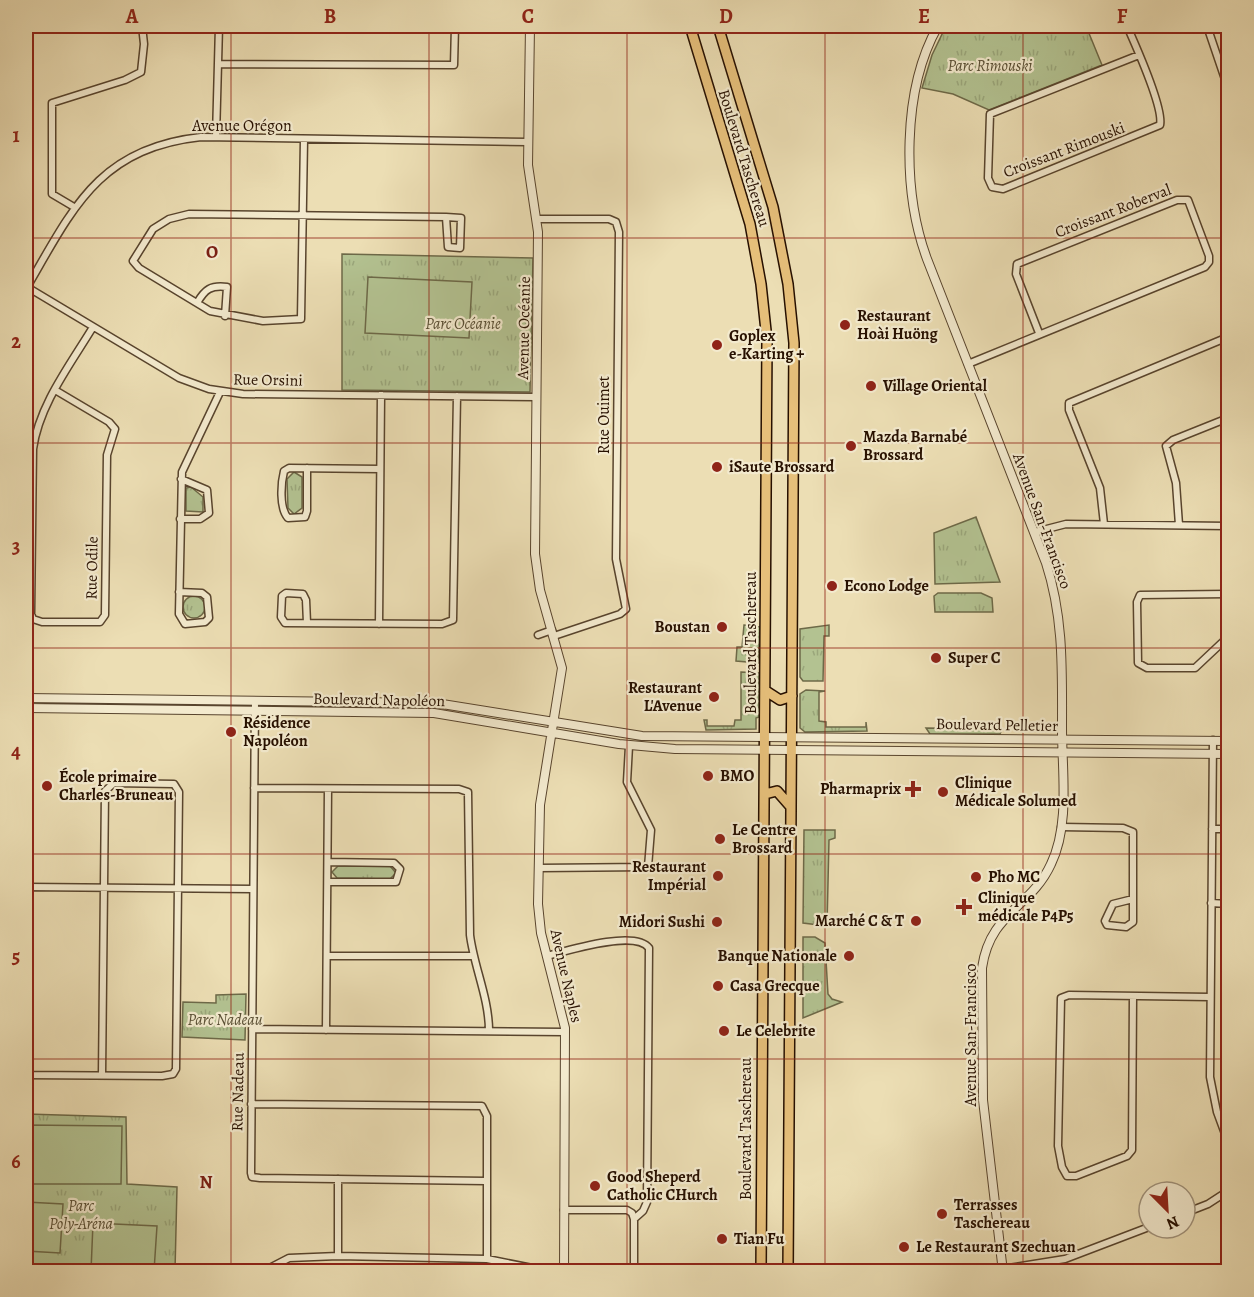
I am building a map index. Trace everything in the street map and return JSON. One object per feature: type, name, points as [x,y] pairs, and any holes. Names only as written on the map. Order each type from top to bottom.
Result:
[{"type":"main road","name":"Boulevard Taschereau","points":[[690,26],[708,92],[745,207],[756,255],[764,309],[768,380],[761,1272]]},
{"type":"main road","name":"Boulevard Taschereau","points":[[718,26],[770,193],[791,304],[795,378],[788,1272]]},
{"type":"main road","points":[[765,691],[780,700],[792,696]]},
{"type":"main road","points":[[765,794],[777,791],[791,807]]},
{"type":"street","points":[[26,28],[39,26]]},
{"type":"street","points":[[74,207],[52,194],[52,103],[125,80],[141,72],[144,44],[142,26]]},
{"type":"street","points":[[216,137],[219,26]]},
{"type":"street","points":[[219,64],[454,65],[454,26]]},
{"type":"street","name":"Avenue Océanie","points":[[530,26],[529,175],[537,219],[535,554],[540,590],[561,658],[562,674],[554,723]]},
{"type":"street","name":"Avenue San-Francisco","points":[[938,26],[924,55],[914,92],[912,120],[912,190],[923,249],[1050,574],[1060,620],[1063,665],[1061,827],[1049,868],[1035,888],[1000,922],[988,943],[983,962],[983,1100],[1002,1270]]},
{"type":"street","name":"Croissant Rimouski","points":[[1127,26],[1139,55],[1160,113],[1161,121],[1158,127],[1003,189],[992,187],[988,178],[990,114],[1139,55]]},
{"type":"street","points":[[1207,26],[1228,88]]},
{"type":"street","name":"Avenue Orégon","points":[[26,288],[74,207],[109,170],[154,147],[179,140],[216,137],[528,142]]},
{"type":"street","points":[[304,139],[303,214],[301,319],[263,321],[225,316],[197,303],[139,268],[133,261],[153,229],[169,219],[189,214],[303,214],[446,217],[461,218],[460,248],[448,247],[446,217]]},
{"type":"street","name":"Croissant Roberval","points":[[968,364],[1208,265],[1209,256],[1188,200],[1178,200],[1017,264],[1017,277],[1039,333]]},
{"type":"street","name":"Rue Ouimet","points":[[537,219],[609,219],[616,222],[619,232],[616,559],[626,609],[620,614],[553,633]]},
{"type":"street","points":[[197,303],[203,292],[212,286],[227,287],[225,316]]},
{"type":"street","name":"Rue Orsini","points":[[26,288],[179,378],[220,392],[536,397]]},
{"type":"street","name":"Rue Odile","points":[[55,390],[109,422],[115,429],[107,455],[105,615],[100,622],[42,622],[33,619],[31,614],[33,449],[39,421],[55,390],[93,327]]},
{"type":"street","points":[[1104,524],[1102,494],[1069,410],[1069,402],[1228,337]]},
{"type":"street","points":[[179,592],[202,593],[207,597],[209,618],[205,622],[185,624],[180,620],[179,592],[181,479],[189,453],[212,413],[220,392]]},
{"type":"street","points":[[379,624],[381,395]]},
{"type":"street","points":[[307,622],[306,600],[303,594],[286,592],[282,596],[281,617],[285,623],[448,623],[455,615],[458,396]]},
{"type":"street","points":[[1179,525],[1176,483],[1166,446],[1173,440],[1228,418]]},
{"type":"street","points":[[307,468],[307,512],[304,517],[288,518],[283,509],[284,471],[289,468],[307,468],[380,469]]},
{"type":"street","points":[[180,519],[200,519],[209,513],[207,490],[181,479]]},
{"type":"street","points":[[1035,532],[1059,525],[1228,525]]},
{"type":"street","points":[[1228,594],[1140,595],[1137,602],[1138,663],[1147,668],[1196,668],[1228,637]]},
{"type":"street","points":[[538,635],[553,633]]},
{"type":"street","name":"Boulevard Napoléon","points":[[26,698],[436,703],[632,736],[765,737]]},
{"type":"street","points":[[65,699],[65,709]]},
{"type":"street","name":"Rue Nadeau","points":[[255,701],[252,1177],[486,1181]]},
{"type":"street","name":"Boulevard Napoléon","points":[[26,708],[434,713],[629,746],[699,750],[765,750]]},
{"type":"street","name":"Avenue Naples","points":[[554,723],[541,797],[539,920],[565,1032],[564,1272]]},
{"type":"street","points":[[699,737],[699,750]]},
{"type":"street","name":"Boulevard Pelletier","points":[[765,737],[1228,741]]},
{"type":"street","points":[[872,751],[873,737]]},
{"type":"street","points":[[977,738],[977,752]]},
{"type":"street","points":[[1213,740],[1210,1077],[1217,1112],[1228,1142]]},
{"type":"street","points":[[539,868],[648,867],[651,830],[627,782],[629,746]]},
{"type":"street","name":"Boulevard Pelletier","points":[[765,750],[1228,754]]},
{"type":"street","points":[[102,1075],[104,888],[105,791],[110,784],[174,784],[178,788],[179,888],[176,1070],[173,1074],[162,1076],[27,1075],[27,887],[104,888],[179,888],[253,889]]},
{"type":"street","points":[[254,788],[459,789],[468,792],[467,892],[472,956],[487,1004],[489,1031]]},
{"type":"street","points":[[326,1030],[328,789]]},
{"type":"street","points":[[1061,827],[1123,828],[1133,832],[1136,837],[1132,924],[1126,927],[1107,925],[1105,921],[1113,904],[1133,899]]},
{"type":"street","points":[[1212,829],[1228,830]]},
{"type":"street","points":[[328,862],[394,862],[400,869],[396,882],[328,882]]},
{"type":"street","points":[[1211,903],[1228,904]]},
{"type":"street","points":[[547,956],[604,942],[641,942],[649,948],[647,1202],[643,1211],[634,1219]]},
{"type":"street","points":[[327,956],[472,956]]},
{"type":"street","points":[[1133,996],[1132,1150],[1127,1156],[1083,1174],[1067,1176],[1062,1167],[1058,1146],[1059,1002],[1069,995],[1210,996]]},
{"type":"street","points":[[252,1029],[565,1032]]},
{"type":"street","points":[[251,1104],[482,1106],[487,1116],[487,1259]]},
{"type":"street","points":[[338,1179],[338,1256]]},
{"type":"street","points":[[1197,1208],[1228,1191]]},
{"type":"street","points":[[564,1210],[627,1210],[632,1213],[634,1272]]},
{"type":"street","points":[[1002,1270],[1065,1259],[1137,1232]]},
{"type":"street","points":[[262,1272],[289,1258],[338,1256],[487,1259],[552,1272]]},
{"type":"green space","name":"Parc Rimouski","points":[[946,26],[1086,26],[1102,65],[989,110],[953,94],[922,88],[932,55]]},
{"type":"green space","name":"Parc Océanie","points":[[342,254],[533,258],[530,392],[342,390]]},
{"type":"green space","points":[[368,277],[472,282],[469,338],[365,333]]},
{"type":"green space","points":[[294,472],[302,477],[302,508],[294,514],[288,508],[287,479]]},
{"type":"green space","points":[[191,487],[203,497],[203,512],[186,511],[186,488]]},
{"type":"green space","points":[[976,517],[1000,582],[935,584],[934,533]]},
{"type":"green space","points":[[938,593],[981,593],[992,598],[993,612],[935,612],[934,596]]},
{"type":"green space","points":[[194,596],[202,599],[205,607],[202,615],[194,618],[186,615],[183,607],[186,599]]},
{"type":"green space","points":[[744,625],[760,627],[758,663],[736,661],[737,647],[742,647]]},
{"type":"green space","points":[[829,625],[829,636],[824,636],[823,681],[803,681],[800,677],[800,629]]},
{"type":"green space","points":[[741,672],[759,673],[759,717],[756,718],[756,729],[706,730],[704,720],[707,720],[707,726],[734,726],[735,720],[741,720]]},
{"type":"green space","points":[[806,690],[825,691],[819,692],[819,721],[826,722],[826,727],[866,727],[866,722],[867,731],[805,732],[800,728],[800,694]]},
{"type":"green space","points":[[1000,723],[1002,729],[1000,734],[930,734],[926,728],[999,729]]},
{"type":"green space","points":[[804,830],[835,830],[835,838],[829,840],[827,926],[803,923]]},
{"type":"green space","points":[[338,866],[390,866],[396,873],[390,879],[337,878],[332,872]]},
{"type":"green space","points":[[803,937],[815,937],[825,943],[828,994],[832,999],[842,1002],[803,1018]]},
{"type":"green space","name":"Parc Nadeau","points":[[246,994],[245,1040],[182,1037],[183,1002],[216,1003],[216,995]]},
{"type":"green space","name":"Parc Poly-Aréna","points":[[26,1114],[126,1117],[127,1184],[177,1187],[175,1271],[29,1271],[29,1264],[26,1263]]},
{"type":"green space","points":[[26,1125],[122,1126],[121,1184],[26,1184]]},
{"type":"green space","points":[[26,1202],[63,1204],[60,1253],[26,1251]]},
{"type":"green space","points":[[93,1223],[157,1226],[154,1271],[91,1271]]},
{"type":"place","name":"Restaurant Hoài Huöng","points":[[845,325]]},
{"type":"place","name":"Goplex e-Karting +","points":[[717,345]]},
{"type":"place","name":"Village Oriental","points":[[871,386]]},
{"type":"place","name":"Mazda Barnabé Brossard","points":[[851,446]]},
{"type":"place","name":"iSaute Brossard","points":[[717,467]]},
{"type":"place","name":"Econo Lodge","points":[[832,586]]},
{"type":"place","name":"Boustan","points":[[722,627]]},
{"type":"place","name":"Super C","points":[[936,658]]},
{"type":"place","name":"Restaurant L'Avenue","points":[[714,697]]},
{"type":"place","name":"Résidence Napoléon","points":[[231,732]]},
{"type":"place","name":"BMO","points":[[708,776]]},
{"type":"place","name":"École primaire Charles-Bruneau","points":[[47,786]]},
{"type":"place","name":"Pharmaprix","points":[[913,789]]},
{"type":"place","name":"Clinique Médicale Solumed","points":[[943,792]]},
{"type":"place","name":"Le Centre Brossard","points":[[720,839]]},
{"type":"place","name":"Restaurant Impérial","points":[[718,876]]},
{"type":"place","name":"Pho MC","points":[[976,877]]},
{"type":"place","name":"Clinique médicale P4P5","points":[[964,907]]},
{"type":"place","name":"Marché C & T","points":[[916,921]]},
{"type":"place","name":"Midori Sushi","points":[[717,922]]},
{"type":"place","name":"Banque Nationale","points":[[849,956]]},
{"type":"place","name":"Casa Grecque","points":[[718,986]]},
{"type":"place","name":"Le Celebrite","points":[[724,1031]]},
{"type":"place","name":"Good Sheperd Catholic CHurch","points":[[595,1186]]},
{"type":"place","name":"Terrasses Taschereau","points":[[942,1214]]},
{"type":"place","name":"Tian Fu","points":[[722,1239]]},
{"type":"place","name":"Le Restaurant Szechuan","points":[[904,1247]]},
{"type":"district","name":"O","points":[[212,252]]},
{"type":"district","name":"N","points":[[206,1182]]}]
